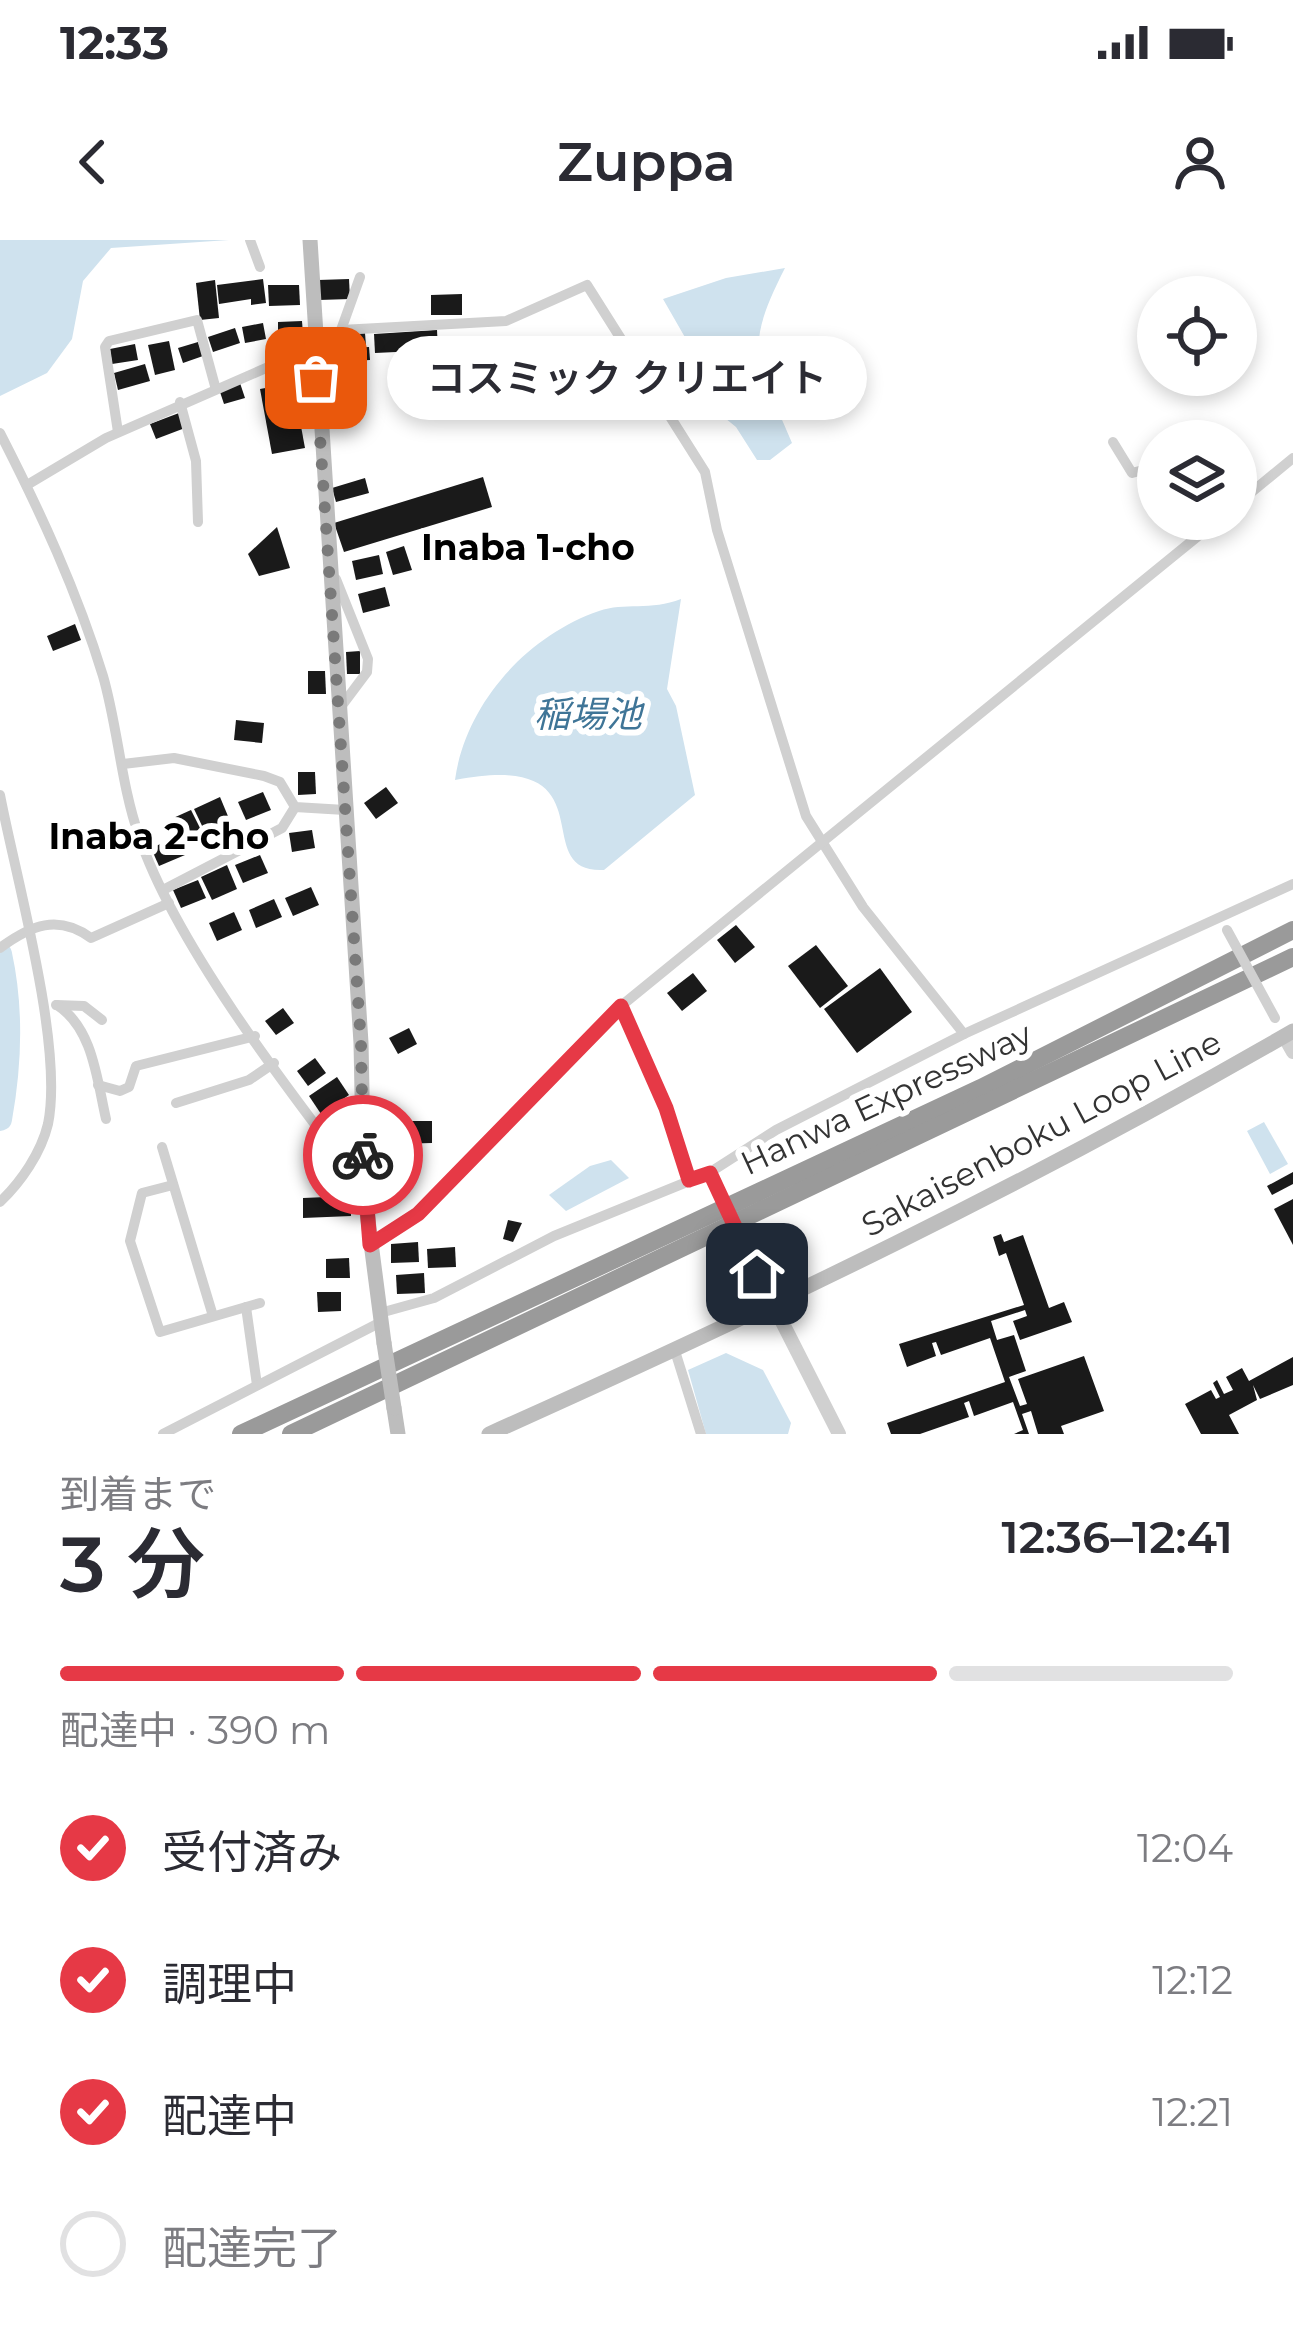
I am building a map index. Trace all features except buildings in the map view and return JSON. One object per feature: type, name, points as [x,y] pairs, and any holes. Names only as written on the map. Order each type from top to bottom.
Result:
[{"type":"highway","name":"Hanwa Expressway","points":[[241,1434],[981,1088],[1293,930]]},
{"type":"highway","name":"Hanwa Expressway","points":[[291,1434],[1293,956]]},
{"type":"main road","points":[[310,240],[361,1043],[364,1189],[398,1434]]},
{"type":"main road","name":"Sakaisenboku Loop Line","points":[[489,1434],[774,1306],[1028,1180],[1289,1033]]},
{"type":"street","points":[[250,240],[260,267]]},
{"type":"street","points":[[340,330],[360,277]]},
{"type":"street","points":[[27,485],[118,432],[215,386],[285,364],[340,330],[506,321],[587,285],[705,472],[745,626],[806,816],[863,908],[964,1034]]},
{"type":"street","points":[[118,432],[105,347],[109,341],[197,320],[215,386]]},
{"type":"street","points":[[180,403],[196,461],[198,522]]},
{"type":"street","points":[[0,433],[86,624],[138,834],[166,897],[255,1036],[364,1189]]},
{"type":"street","points":[[1113,442],[1132,472],[1137,471]]},
{"type":"street","points":[[1257,488],[1293,458]]},
{"type":"street","points":[[370,1245],[418,1214],[621,1006],[822,846],[1185,540]]},
{"type":"street","points":[[328,560],[368,659],[367,672],[339,710]]},
{"type":"street","points":[[122,764],[174,758],[264,776],[280,782],[295,807]]},
{"type":"street","points":[[0,795],[51,1059],[47,1124],[33,1162],[0,1202]]},
{"type":"street","points":[[295,807],[345,811]]},
{"type":"street","points":[[0,948],[26,929],[62,922],[91,938],[281,828],[295,807]]},
{"type":"street","points":[[164,1434],[380,1318],[434,1298],[554,1236],[689,1180],[712,1177],[776,1130],[964,1034],[1225,926],[1293,884]]},
{"type":"street","points":[[1225,926],[1275,1018],[1289,1033],[1293,1052]]},
{"type":"street","points":[[56,1005],[80,1029],[106,1119]]},
{"type":"street","points":[[41,1006],[84,1006],[102,1020]]},
{"type":"street","points":[[621,1006],[666,1108],[689,1180]]},
{"type":"street","points":[[98,1085],[120,1091],[134,1080],[136,1066],[255,1036]]},
{"type":"street","points":[[176,1103],[249,1080],[274,1063]]},
{"type":"street","points":[[162,1147],[213,1316]]},
{"type":"street","points":[[712,1177],[839,1434]]},
{"type":"street","points":[[173,1186],[142,1193],[130,1241],[160,1332],[260,1303]]},
{"type":"street","points":[[246,1307],[257,1385]]},
{"type":"street","points":[[675,1351],[701,1434]]},
{"type":"water","points":[[0,240],[229,240],[111,248],[83,281],[72,339],[47,373],[0,396]]},
{"type":"water","points":[[785,268],[763,319],[759,356],[792,443],[770,460],[757,460],[736,427],[715,410],[702,367],[663,299],[726,278]]},
{"type":"water","name":"稲場池","points":[[681,599],[667,689],[676,706],[695,795],[604,870],[581,866],[569,853],[551,796],[535,782],[504,775],[455,780],[471,725],[486,700],[503,677],[547,637],[599,611]]},
{"type":"water","points":[[1264,1122],[1288,1164],[1270,1174],[1247,1131]]},
{"type":"water","points":[[611,1160],[629,1178],[566,1211],[549,1195],[590,1166]]},
{"type":"water","points":[[726,1353],[763,1370],[791,1423],[788,1434],[706,1434],[688,1370]]},
{"type":"waterway","points":[[0,954],[8,1036],[0,1119]]},
{"type":"way so far","points":[[316,378],[361,1043],[363,1155]]},
{"type":"place","name":"コスミック クリエイト","points":[[316,378]]},
{"type":"district","name":"Inaba 1-cho","points":[[528,547]]},
{"type":"district","name":"Inaba 2-cho","points":[[159,836]]},
{"type":"route","points":[[363,1155],[370,1245],[418,1214],[530,1094],[621,1006],[666,1108],[689,1180],[710,1173],[757,1274]]}]
